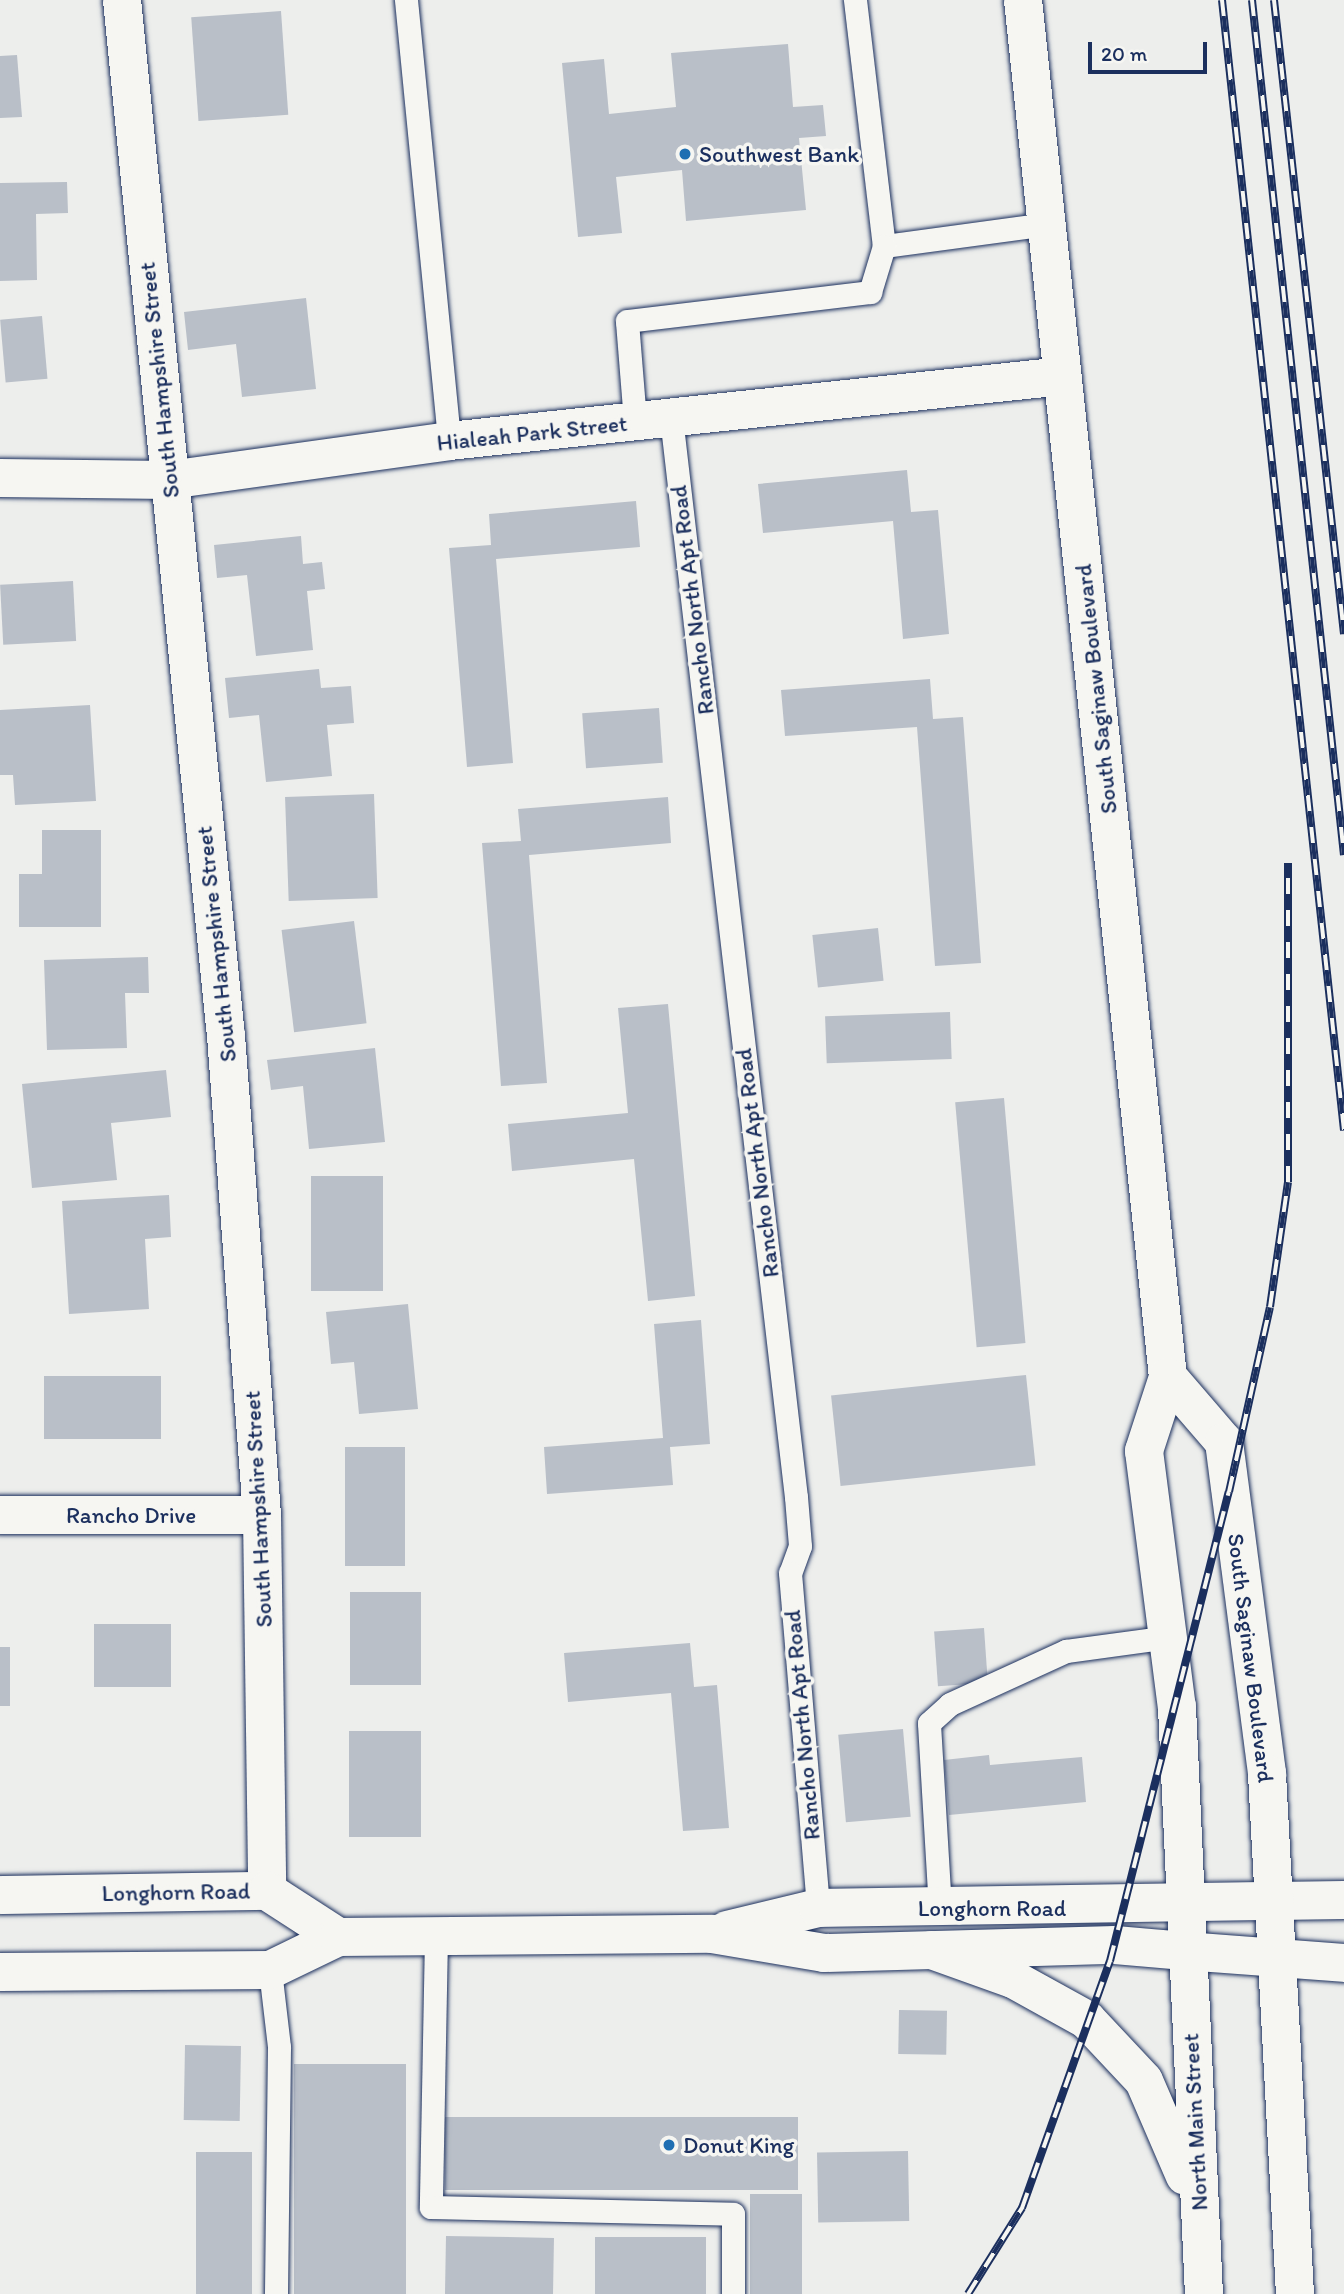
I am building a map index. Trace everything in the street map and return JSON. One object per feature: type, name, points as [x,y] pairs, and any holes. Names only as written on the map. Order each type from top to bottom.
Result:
[{"type":"main road","name":"South Hampshire Street","points":[[122,0],[226,1036],[262,1515],[267,1891]]},
{"type":"main road","name":"South Saginaw Boulevard","points":[[1023,0],[1168,1377],[1144,1451],[1168,1637],[1184,1817],[1182,1906],[1185,1951]]},
{"type":"main road","name":"Hialeah Park Street","points":[[0,478],[169,480],[449,441],[1063,376]]},
{"type":"main road","name":"South Saginaw Boulevard","points":[[1168,1377],[1224,1442],[1267,1774],[1280,1959]]},
{"type":"main road","name":"Rancho Drive","points":[[0,1515],[262,1515]]},
{"type":"main road","name":"Longhorn Road","points":[[0,1895],[267,1891],[338,1937]]},
{"type":"main road","name":"Longhorn Road","points":[[712,1934],[818,1908],[1182,1906],[1344,1900]]},
{"type":"main road","name":"Longhorn Road","points":[[0,1972],[270,1970],[338,1937],[712,1934],[824,1953],[1115,1945],[1344,1963]]},
{"type":"main road","points":[[932,1950],[1056,1999],[1114,2047],[1144,2081],[1165,2119],[1200,2219]]},
{"type":"main road","name":"North Main Street","points":[[1185,1951],[1204,2294]]},
{"type":"main road","points":[[1280,1959],[1295,2294]]},
{"type":"lane","points":[[406,0],[449,441]]},
{"type":"lane","points":[[855,0],[884,246],[1047,223]]},
{"type":"lane","name":"Rancho North Apt Road","points":[[818,1908],[789,1573],[800,1546],[796,1497],[653,419],[627,321],[870,292],[884,246]]},
{"type":"lane","points":[[940,1909],[929,1723],[950,1704],[1066,1651],[1168,1637]]},
{"type":"lane","points":[[436,1937],[431,2207],[733,2214],[733,2294]]},
{"type":"lane","points":[[270,1970],[279,2047],[276,2294]]},
{"type":"building","points":[[281,11],[288,115],[198,121],[191,17]]},
{"type":"building","name":"Southwest Bank","points":[[788,44],[793,107],[823,105],[826,136],[799,138],[806,210],[686,221],[682,170],[616,177],[622,233],[578,237],[562,63],[604,59],[609,114],[676,107],[671,53]]},
{"type":"building","points":[[17,55],[22,117],[0,118],[0,56]]},
{"type":"building","points":[[67,182],[68,213],[36,214],[37,280],[0,281],[0,183]]},
{"type":"building","points":[[306,298],[316,389],[242,397],[236,344],[188,350],[184,312]]},
{"type":"building","points":[[42,316],[47,379],[6,382],[0,320]]},
{"type":"building","points":[[907,470],[911,512],[938,510],[949,634],[903,639],[893,521],[763,533],[758,484]]},
{"type":"building","points":[[636,501],[640,547],[496,559],[513,763],[467,767],[449,548],[491,545],[489,514]]},
{"type":"building","points":[[301,536],[303,564],[322,562],[325,589],[307,591],[313,650],[256,656],[247,575],[217,578],[214,545]]},
{"type":"building","points":[[73,581],[76,641],[3,645],[0,585]]},
{"type":"building","points":[[319,669],[321,688],[351,686],[354,723],[327,725],[332,776],[266,782],[259,715],[229,718],[225,678]]},
{"type":"building","points":[[930,679],[933,719],[963,717],[981,963],[935,966],[917,727],[785,736],[781,690]]},
{"type":"building","points":[[90,705],[96,801],[15,805],[13,775],[0,775],[0,710]]},
{"type":"building","points":[[659,708],[663,763],[586,768],[582,713]]},
{"type":"building","points":[[374,794],[378,898],[289,901],[285,797]]},
{"type":"building","points":[[668,797],[671,843],[529,855],[547,1083],[501,1086],[482,843],[521,841],[518,809]]},
{"type":"building","points":[[42,830],[101,830],[101,927],[19,927],[19,874],[42,874]]},
{"type":"building","points":[[354,921],[367,1023],[294,1032],[282,930]]},
{"type":"building","points":[[878,928],[884,981],[818,988],[812,935]]},
{"type":"building","points":[[148,957],[149,993],[125,993],[127,1048],[47,1050],[44,960]]},
{"type":"building","points":[[668,1004],[695,1296],[648,1301],[634,1159],[512,1171],[508,1124],[628,1113],[618,1008]]},
{"type":"building","points":[[950,1012],[952,1059],[827,1063],[825,1016]]},
{"type":"building","points":[[375,1048],[385,1142],[309,1149],[303,1086],[271,1090],[267,1060]]},
{"type":"building","points":[[166,1070],[171,1117],[111,1123],[117,1180],[32,1188],[22,1084]]},
{"type":"building","points":[[1004,1098],[1025,1343],[977,1347],[955,1102]]},
{"type":"building","points":[[311,1176],[383,1176],[383,1291],[311,1291]]},
{"type":"building","points":[[169,1195],[171,1237],[145,1239],[149,1309],[69,1314],[62,1201]]},
{"type":"building","points":[[408,1304],[418,1409],[359,1414],[354,1362],[331,1364],[326,1312]]},
{"type":"building","points":[[701,1320],[710,1444],[670,1447],[673,1485],[547,1494],[544,1447],[663,1438],[654,1324]]},
{"type":"building","points":[[1026,1375],[1036,1466],[841,1486],[831,1395]]},
{"type":"building","points":[[44,1376],[161,1376],[161,1439],[44,1439]]},
{"type":"building","points":[[345,1447],[405,1447],[405,1566],[345,1566]]},
{"type":"building","points":[[350,1592],[421,1592],[421,1685],[350,1685]]},
{"type":"building","points":[[94,1624],[171,1624],[171,1687],[94,1687]]},
{"type":"building","points":[[984,1628],[988,1683],[938,1686],[934,1631]]},
{"type":"building","points":[[690,1643],[694,1687],[717,1685],[729,1828],[683,1831],[671,1693],[568,1702],[564,1653]]},
{"type":"building","points":[[0,1647],[10,1647],[10,1706],[0,1706]]},
{"type":"building","points":[[903,1729],[911,1817],[846,1822],[838,1735]]},
{"type":"building","points":[[349,1731],[421,1731],[421,1837],[349,1837]]},
{"type":"building","points":[[989,1755],[990,1765],[1082,1757],[1086,1802],[949,1815],[944,1760]]},
{"type":"building","points":[[899,2010],[947,2011],[946,2055],[898,2054]]},
{"type":"building","points":[[185,2045],[241,2046],[240,2121],[184,2120]]},
{"type":"building","points":[[294,2064],[406,2064],[406,2294],[294,2294]]},
{"type":"building","points":[[445,2117],[798,2117],[798,2190],[445,2190]]},
{"type":"building","points":[[908,2151],[909,2221],[818,2223],[817,2153]]},
{"type":"building","points":[[196,2152],[252,2152],[252,2294],[196,2294]]},
{"type":"building","points":[[750,2194],[802,2194],[802,2294],[750,2294]]},
{"type":"building","points":[[446,2236],[554,2238],[553,2294],[445,2294]]},
{"type":"building","points":[[595,2237],[706,2237],[706,2294],[595,2294]]},
{"type":"railway","points":[[1222,0],[1344,1130]]},
{"type":"railway","points":[[1252,0],[1344,855]]},
{"type":"railway","points":[[1274,0],[1344,634]]},
{"type":"railway","points":[[968,2294],[1022,2208],[1110,1961],[1229,1492],[1270,1307],[1288,1182],[1288,863]]},
{"type":"place","name":"Southwest Bank","points":[[685,154]]},
{"type":"place","name":"Donut King","points":[[669,2145]]}]
